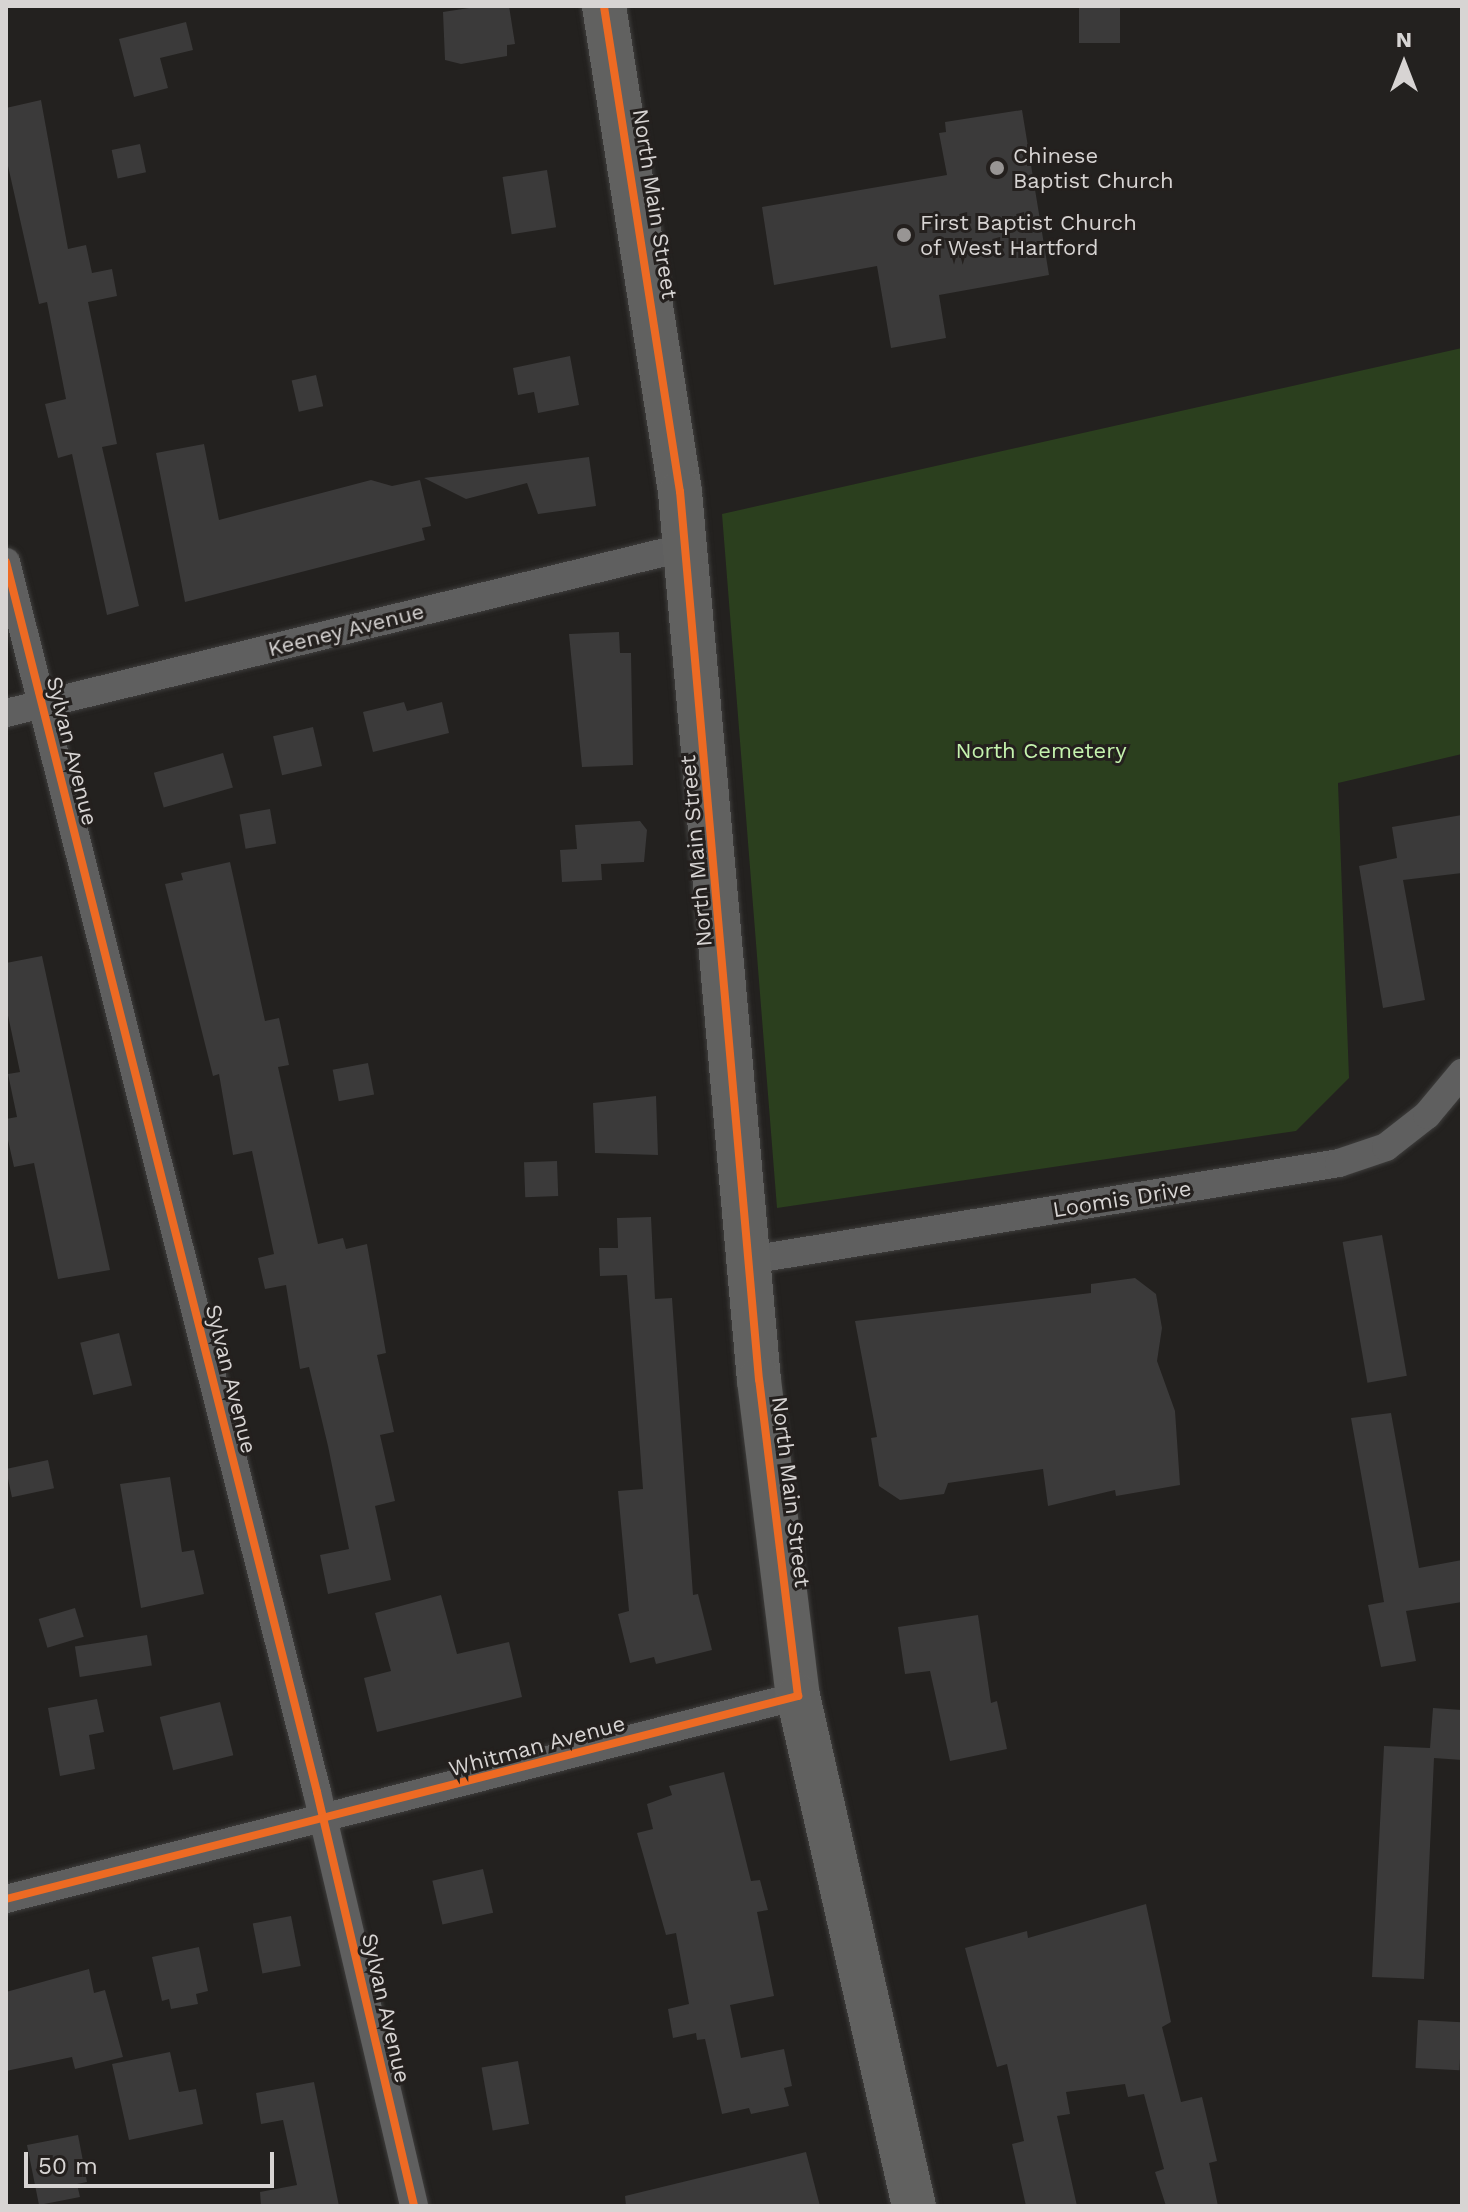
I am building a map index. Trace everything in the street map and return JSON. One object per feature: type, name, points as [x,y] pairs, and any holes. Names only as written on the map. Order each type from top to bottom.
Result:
[{"type":"main road","name":"North Main Street","points":[[604,6],[686,547],[750,1260],[798,1696],[914,2206]]},
{"type":"street","name":"Keeney Avenue","points":[[6,713],[686,547]]},
{"type":"street","name":"Sylvan Avenue","points":[[6,562],[324,1821],[414,2206]]},
{"type":"street","name":"Loomis Drive","points":[[750,1260],[1339,1163],[1386,1147],[1427,1115],[1462,1073]]},
{"type":"street","name":"Whitman Avenue","points":[[6,1899],[324,1821],[798,1696]]},
{"type":"green space","name":"North Cemetery","points":[[1462,348],[1462,754],[1338,783],[1349,1078],[1296,1131],[777,1208],[722,514]]},
{"type":"building","points":[[482,6],[509,6],[515,44],[507,45],[507,56],[461,64],[445,60],[443,12]]},
{"type":"building","points":[[1079,6],[1120,6],[1120,43],[1079,43]]},
{"type":"building","points":[[186,22],[193,50],[160,58],[168,88],[134,97],[119,39]]},
{"type":"building","points":[[41,100],[68,249],[86,245],[92,273],[112,269],[117,296],[88,302],[117,444],[102,447],[139,606],[107,615],[72,454],[58,458],[45,404],[66,399],[47,302],[39,304],[6,157],[6,108]]},
{"type":"building","name":"First Baptist Church of West Hartford","points":[[1022,110],[1049,275],[939,295],[946,338],[891,348],[877,266],[774,285],[762,207],[947,175],[939,133],[946,132],[945,122]]},
{"type":"building","points":[[140,144],[146,172],[118,178],[112,150]]},
{"type":"building","points":[[547,170],[556,227],[512,234],[503,177]]},
{"type":"building","points":[[570,356],[579,405],[538,413],[534,392],[518,395],[513,368]]},
{"type":"building","points":[[316,375],[323,406],[299,412],[292,381]]},
{"type":"building","points":[[204,444],[219,520],[371,480],[392,486],[420,480],[431,526],[422,528],[425,540],[185,602],[156,453]]},
{"type":"building","points":[[589,457],[596,506],[538,514],[527,483],[466,499],[424,478]]},
{"type":"building","points":[[619,632],[620,653],[631,653],[633,765],[582,767],[569,634]]},
{"type":"building","points":[[404,702],[407,711],[442,702],[449,733],[373,752],[363,712]]},
{"type":"building","points":[[313,727],[322,766],[282,775],[273,736]]},
{"type":"building","points":[[223,753],[233,788],[164,807],[154,773]]},
{"type":"building","points":[[270,809],[276,843],[246,849],[239,814]]},
{"type":"building","points":[[1462,815],[1462,873],[1403,880],[1425,1000],[1383,1008],[1359,866],[1397,858],[1392,827]]},
{"type":"building","points":[[640,821],[647,830],[644,862],[601,864],[602,880],[562,882],[560,850],[577,849],[575,825]]},
{"type":"building","points":[[230,862],[265,1021],[279,1018],[289,1065],[278,1067],[318,1244],[343,1238],[346,1249],[367,1244],[386,1353],[377,1355],[394,1432],[380,1435],[395,1501],[375,1506],[391,1580],[328,1594],[320,1555],[349,1549],[328,1446],[309,1367],[300,1369],[286,1285],[265,1289],[258,1258],[274,1254],[252,1151],[233,1155],[219,1074],[213,1076],[165,884],[183,880],[181,873]]},
{"type":"building","points":[[42,956],[110,1270],[58,1279],[34,1163],[14,1167],[6,1131],[6,1119],[17,1117],[8,1074],[20,1072],[6,1006],[6,963]]},
{"type":"building","points":[[368,1063],[374,1094],[339,1101],[333,1070]]},
{"type":"building","points":[[656,1096],[658,1155],[595,1153],[593,1103]]},
{"type":"building","points":[[557,1161],[558,1196],[525,1197],[524,1162]]},
{"type":"building","points":[[651,1217],[655,1299],[672,1298],[693,1595],[698,1594],[712,1650],[656,1664],[654,1657],[630,1663],[618,1614],[629,1611],[618,1491],[643,1489],[627,1275],[600,1276],[599,1248],[618,1248],[617,1218]]},
{"type":"building","points":[[1382,1235],[1407,1376],[1367,1383],[1343,1242]]},
{"type":"building","points":[[1135,1278],[1156,1294],[1162,1328],[1157,1361],[1175,1411],[1180,1485],[1116,1496],[1115,1490],[1048,1506],[1043,1469],[948,1483],[944,1494],[900,1500],[879,1486],[871,1438],[877,1437],[855,1321],[1091,1293],[1091,1284]]},
{"type":"building","points":[[119,1333],[132,1385],[93,1395],[80,1343]]},
{"type":"building","points":[[1391,1413],[1419,1568],[1462,1560],[1462,1602],[1406,1611],[1416,1661],[1381,1667],[1368,1605],[1384,1602],[1351,1418]]},
{"type":"building","points":[[48,1460],[54,1488],[12,1497],[6,1469]]},
{"type":"building","points":[[170,1477],[182,1552],[194,1550],[204,1594],[141,1608],[120,1484]]},
{"type":"building","points":[[441,1595],[457,1654],[509,1642],[522,1697],[377,1732],[364,1678],[391,1671],[375,1613]]},
{"type":"building","points":[[75,1608],[84,1637],[47,1648],[39,1619]]},
{"type":"building","points":[[978,1615],[991,1703],[997,1701],[1007,1749],[950,1761],[930,1671],[905,1674],[898,1627]]},
{"type":"building","points":[[147,1635],[152,1666],[80,1677],[75,1646]]},
{"type":"building","points":[[97,1699],[104,1732],[89,1735],[95,1769],[60,1776],[48,1708]]},
{"type":"building","points":[[220,1702],[233,1755],[173,1770],[160,1717]]},
{"type":"building","points":[[1433,1708],[1462,1710],[1462,1760],[1434,1758],[1424,1979],[1372,1977],[1384,1746],[1430,1748]]},
{"type":"building","points":[[724,1772],[751,1881],[760,1880],[768,1910],[757,1912],[774,1996],[730,2005],[741,2058],[784,2049],[792,2086],[784,2088],[789,2106],[751,2114],[749,2108],[722,2114],[705,2039],[697,2040],[696,2033],[673,2038],[668,2009],[689,2004],[676,1933],[666,1935],[637,1833],[653,1829],[647,1804],[672,1795],[669,1786]]},
{"type":"building","points":[[483,1869],[493,1913],[442,1925],[432,1881]]},
{"type":"building","points":[[1146,1904],[1171,2022],[1162,2027],[1181,2102],[1202,2097],[1217,2161],[1209,2163],[1218,2206],[1166,2206],[1155,2172],[1164,2169],[1144,2094],[1128,2097],[1125,2084],[1066,2092],[1070,2114],[1057,2116],[1077,2206],[1026,2206],[1012,2144],[1024,2141],[1007,2064],[997,2067],[965,1948],[1027,1931],[1028,1938]]},
{"type":"building","points":[[291,1916],[301,1966],[262,1974],[253,1923]]},
{"type":"building","points":[[199,1947],[208,1991],[196,1994],[198,2004],[171,2009],[169,1999],[162,2001],[152,1957]]},
{"type":"building","points":[[89,1969],[94,1993],[105,1990],[123,2057],[75,2069],[72,2057],[6,2071],[6,1992]]},
{"type":"building","points":[[1418,2020],[1462,2022],[1459,2070],[1415,2068]]},
{"type":"building","points":[[170,2052],[179,2092],[196,2089],[203,2124],[129,2140],[112,2064]]},
{"type":"building","points":[[518,2061],[529,2124],[493,2130],[482,2067]]},
{"type":"building","points":[[314,2082],[339,2206],[261,2206],[260,2192],[297,2185],[283,2120],[261,2124],[256,2093]]},
{"type":"building","points":[[78,2135],[87,2182],[77,2184],[80,2197],[39,2205],[27,2145]]},
{"type":"building","points":[[806,2152],[820,2206],[626,2206],[625,2196]]},
{"type":"cycle path","points":[[6,1899],[798,1696],[759,1380],[680,492],[604,6]]},
{"type":"cycle path","points":[[6,562],[317,1792],[414,2206]]},
{"type":"place","name":"Chinese Baptist Church","points":[[997,168]]},
{"type":"place","name":"First Baptist Church of West Hartford","points":[[904,235]]}]
